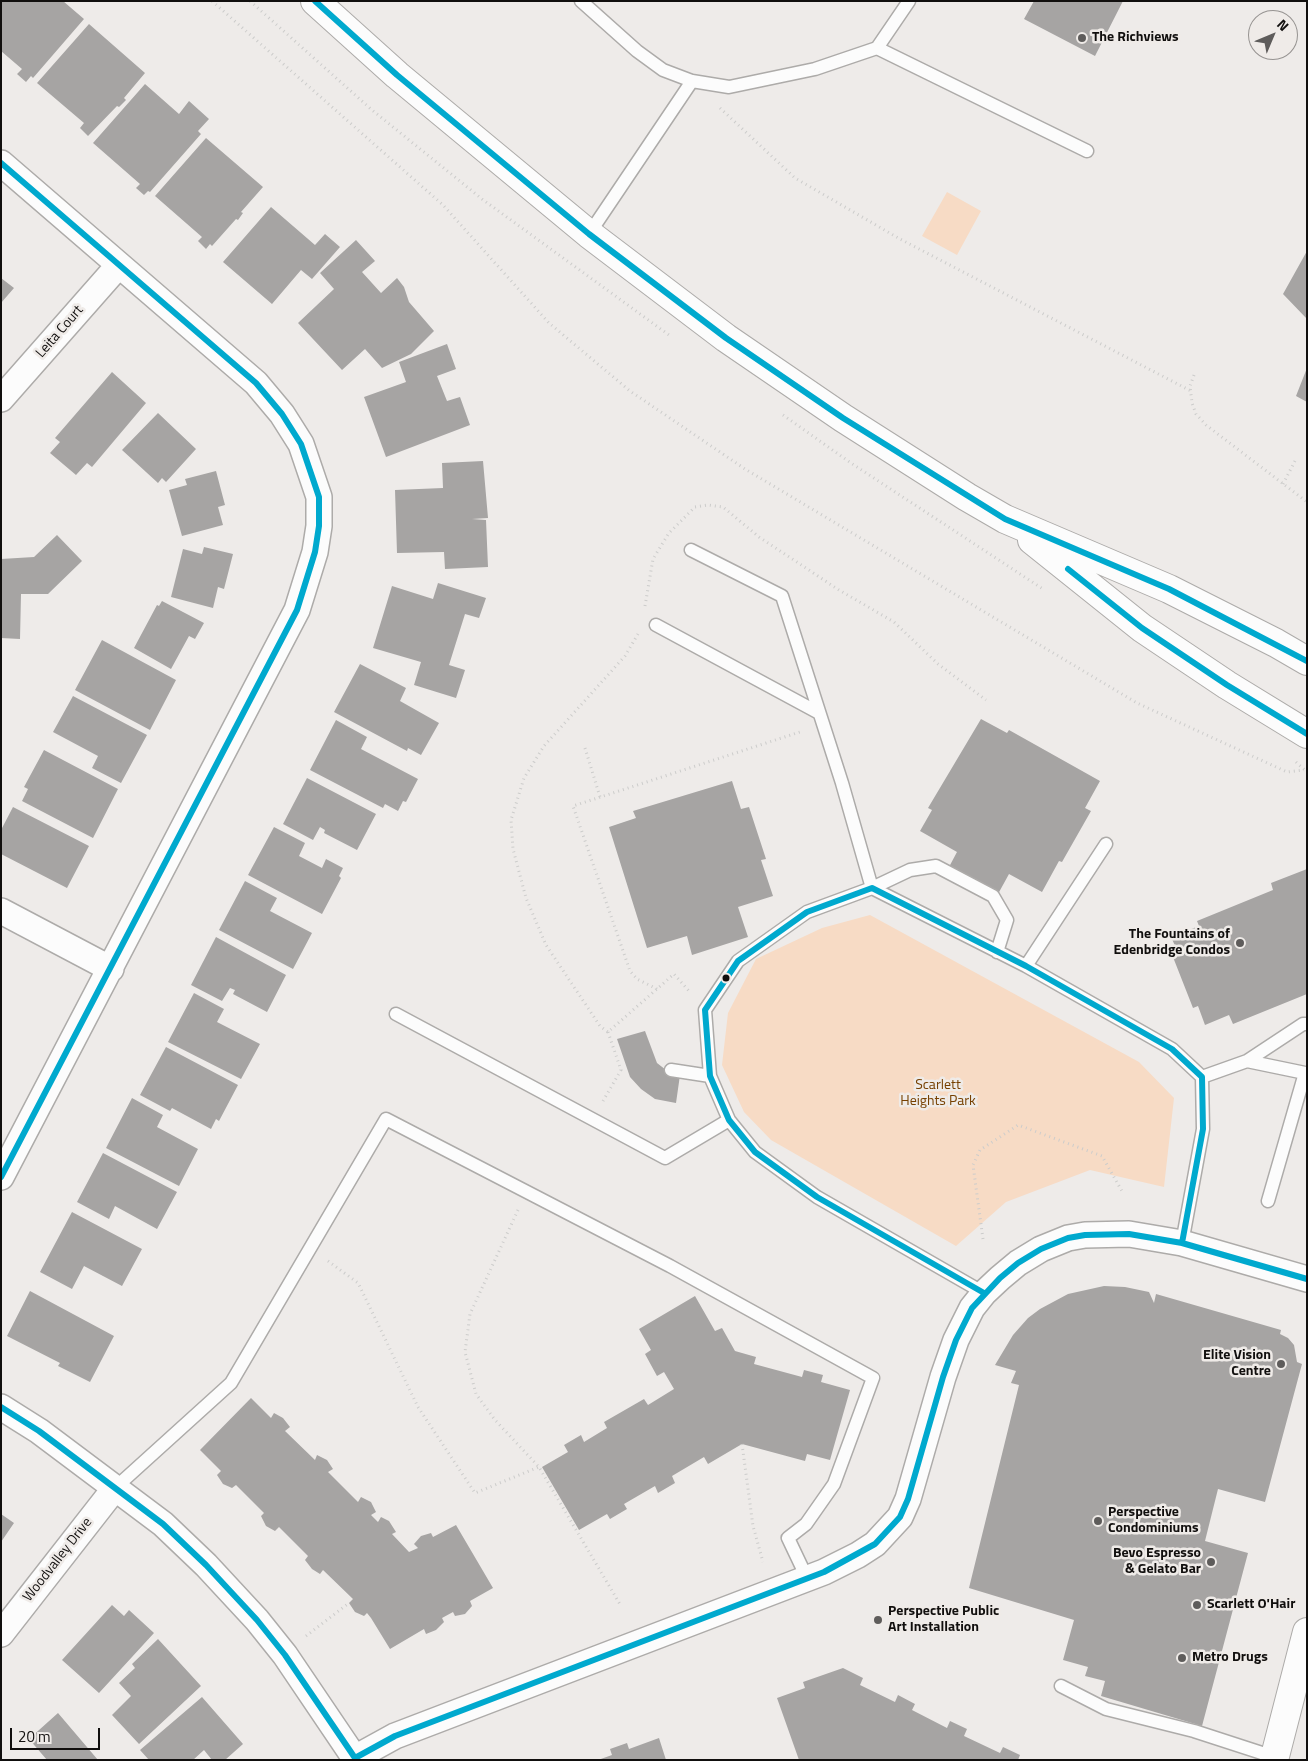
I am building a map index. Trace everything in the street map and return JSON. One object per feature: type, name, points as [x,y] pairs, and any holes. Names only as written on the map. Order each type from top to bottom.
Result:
[{"type":"main road","points":[[314,1],[397,75],[589,234],[726,338],[843,418],[1005,519],[1170,589],[1276,643],[1307,661]]},
{"type":"main road","points":[[1005,519],[1142,628],[1227,685],[1307,734]]},
{"type":"main road","points":[[1274,1758],[1307,1632]]},
{"type":"street","points":[[1,163],[256,383],[282,414],[301,444],[319,497],[319,526],[315,552],[297,610],[1,1177]]},
{"type":"street","name":"Leita Court","points":[[1,399],[119,266]]},
{"type":"street","points":[[1,911],[111,969]]},
{"type":"street","points":[[1,1406],[163,1524],[206,1565],[257,1620],[285,1655],[355,1759],[395,1736],[705,1615],[807,1578],[858,1555],[874,1544],[900,1516],[916,1478],[950,1356],[969,1315],[984,1293],[1018,1263],[1041,1249],[1068,1238],[1104,1233],[1129,1234],[1182,1243],[1307,1279]]},
{"type":"street","name":"Woodvalley Drive","points":[[1,1634],[115,1488]]},
{"type":"lane","points":[[581,1],[663,70],[692,81],[724,87],[744,86],[815,69],[877,48],[909,1]]},
{"type":"lane","points":[[877,48],[1087,151]]},
{"type":"lane","points":[[589,234],[692,81]]},
{"type":"lane","points":[[692,550],[782,596],[872,888],[1026,966],[1172,1049],[1202,1077],[1203,1129],[1182,1243]]},
{"type":"lane","points":[[656,625],[821,719]]},
{"type":"lane","points":[[1026,966],[1106,844]]},
{"type":"lane","points":[[984,1293],[817,1197],[755,1152],[729,1120],[710,1076],[705,1010],[738,961],[807,912],[872,888],[910,870],[936,866],[993,896],[1007,920],[997,952]]},
{"type":"lane","points":[[396,1014],[665,1158],[729,1120]]},
{"type":"lane","points":[[1202,1077],[1247,1061],[1303,1024],[1307,1024]]},
{"type":"lane","points":[[1247,1061],[1306,1073],[1268,1201]]},
{"type":"lane","points":[[671,1070],[710,1076]]},
{"type":"lane","points":[[115,1488],[231,1383],[386,1119],[670,1266],[874,1378],[834,1484],[806,1524],[788,1538],[807,1578]]},
{"type":"lane","points":[[1061,1686],[1106,1709],[1194,1731],[1274,1758]]},
{"type":"path","points":[[212,1],[443,205],[549,323],[630,391],[745,469],[1137,703],[1287,772],[1304,770]]},
{"type":"path","points":[[692,81],[795,178],[900,239],[1191,391]]},
{"type":"path","points":[[1194,375],[1191,391],[1194,410],[1206,425],[1307,502]]},
{"type":"path","points":[[1283,484],[1295,461]]},
{"type":"path","points":[[644,611],[653,559],[669,533],[695,507],[708,505],[724,507],[759,537],[839,590],[894,622],[938,664],[986,700]]},
{"type":"path","points":[[592,1119],[621,1070],[608,1032],[600,1026],[546,945],[526,898],[513,848],[511,820],[524,778],[544,746],[626,656],[641,629]]},
{"type":"path","points":[[657,989],[637,979],[630,971],[573,806],[821,719]]},
{"type":"path","points":[[585,748],[600,797]]},
{"type":"path","points":[[608,1032],[674,974],[705,1010]]},
{"type":"path","points":[[983,1240],[973,1165],[980,1150],[1018,1125],[1102,1156],[1123,1193]]},
{"type":"path","points":[[526,1192],[470,1314],[465,1352],[476,1394],[495,1420],[539,1467],[621,1606]]},
{"type":"path","points":[[310,1247],[358,1283],[418,1407],[475,1493],[539,1467]]},
{"type":"path","points":[[742,1444],[753,1526],[763,1562]]},
{"type":"path","points":[[285,1655],[349,1603]]},
{"type":"green space","points":[[947,192],[981,211],[957,255],[922,236]]},
{"type":"green space","name":"Scarlett Heights Park","points":[[870,915],[1139,1062],[1174,1098],[1164,1187],[1090,1170],[1006,1202],[956,1246],[771,1140],[744,1112],[722,1065],[728,1013],[756,959],[822,928]]},
{"type":"building","points":[[1,1],[63,1],[84,19],[33,78],[31,76],[26,82],[17,74],[22,69],[1,51]]},
{"type":"building","name":"The Richviews","points":[[1034,1],[1123,1],[1095,56],[1024,19]]},
{"type":"building","points":[[89,24],[145,73],[124,98],[126,100],[119,107],[117,106],[88,136],[80,128],[84,123],[37,83]]},
{"type":"building","points":[[145,84],[179,114],[189,101],[209,119],[198,131],[201,134],[150,192],[148,191],[144,195],[136,188],[140,184],[93,143]]},
{"type":"building","points":[[206,138],[263,187],[241,212],[243,213],[238,220],[236,219],[212,246],[210,244],[206,249],[198,241],[202,237],[155,196]]},
{"type":"building","points":[[271,207],[315,245],[325,234],[340,247],[312,279],[301,270],[272,304],[223,262]]},
{"type":"building","points":[[356,240],[375,261],[362,272],[381,293],[397,278],[404,287],[409,302],[434,331],[411,354],[382,368],[365,349],[342,370],[298,323],[334,289],[320,273]]},
{"type":"building","points":[[1307,251],[1307,319],[1283,294]]},
{"type":"building","points":[[1,278],[14,288],[1,303]]},
{"type":"building","points":[[447,344],[456,369],[437,376],[447,401],[460,397],[470,425],[386,457],[364,397],[406,382],[399,362]]},
{"type":"building","points":[[1307,368],[1307,402],[1296,396]]},
{"type":"building","points":[[112,372],[146,403],[92,467],[87,463],[76,475],[50,453],[60,442],[55,438]]},
{"type":"building","points":[[158,413],[196,449],[166,482],[162,478],[158,483],[122,450]]},
{"type":"building","points":[[483,461],[488,518],[472,519],[486,520],[488,567],[445,569],[444,552],[397,553],[395,490],[443,488],[442,463]]},
{"type":"building","points":[[216,471],[225,505],[218,507],[223,525],[182,536],[169,490],[187,485],[185,479]]},
{"type":"building","points":[[57,535],[82,561],[48,594],[21,594],[20,639],[1,638],[1,559],[34,557]]},
{"type":"building","points":[[204,547],[233,554],[224,589],[218,587],[213,608],[171,597],[183,549],[202,554]]},
{"type":"building","points":[[438,583],[486,598],[479,618],[465,614],[449,665],[465,670],[456,698],[414,685],[421,662],[373,648],[392,586],[433,599]]},
{"type":"building","points":[[162,601],[204,623],[195,639],[189,636],[171,669],[134,648],[157,605],[159,606]]},
{"type":"building","points":[[102,640],[176,680],[150,730],[75,690]]},
{"type":"building","points":[[360,664],[406,688],[400,701],[439,723],[421,755],[408,748],[407,751],[334,712]]},
{"type":"building","points":[[73,696],[147,735],[121,783],[92,768],[98,756],[53,732]]},
{"type":"building","points":[[981,719],[1007,733],[1009,730],[1100,781],[1085,808],[1091,811],[1062,862],[1059,861],[1042,892],[1009,874],[998,894],[949,867],[957,852],[920,831],[932,810],[928,808]]},
{"type":"building","points":[[336,720],[367,737],[361,749],[418,779],[406,802],[403,801],[398,811],[385,804],[383,808],[310,770]]},
{"type":"building","points":[[44,750],[118,789],[93,838],[22,801],[28,789],[24,787]]},
{"type":"building","points":[[307,778],[376,814],[357,850],[324,833],[325,830],[320,827],[313,840],[283,824]]},
{"type":"building","points":[[732,781],[741,809],[749,807],[766,859],[761,860],[773,896],[738,907],[748,937],[692,955],[687,936],[647,948],[609,827],[636,818],[633,811]]},
{"type":"building","points":[[13,807],[89,846],[67,888],[1,854],[1,830]]},
{"type":"building","points":[[274,827],[305,843],[299,856],[322,868],[326,859],[343,868],[339,876],[341,878],[322,914],[248,875]]},
{"type":"building","name":"The Fountains of Edenbridge Condos","points":[[1307,869],[1307,994],[1233,1024],[1229,1015],[1205,1025],[1198,1006],[1193,1008],[1171,952],[1177,950],[1171,937],[1199,926],[1197,921],[1273,890],[1271,883]]},
{"type":"building","points":[[245,881],[277,898],[270,911],[312,933],[293,969],[219,930]]},
{"type":"building","points":[[216,937],[286,975],[267,1012],[233,994],[235,990],[230,988],[222,1001],[191,985]]},
{"type":"building","points":[[194,993],[224,1009],[217,1022],[260,1044],[241,1079],[168,1042]]},
{"type":"building","points":[[645,1031],[657,1063],[666,1070],[680,1075],[676,1103],[655,1099],[641,1089],[630,1077],[617,1039]]},
{"type":"building","points":[[166,1047],[238,1085],[219,1121],[216,1119],[211,1129],[172,1108],[170,1111],[140,1095]]},
{"type":"building","points":[[132,1098],[163,1115],[157,1127],[198,1149],[179,1186],[106,1148]]},
{"type":"building","points":[[103,1153],[177,1192],[157,1229],[115,1206],[109,1219],[77,1202]]},
{"type":"building","points":[[72,1212],[142,1249],[122,1286],[84,1266],[72,1289],[40,1272]]},
{"type":"building","name":"Perspective Condominiums","points":[[1104,1286],[1125,1287],[1149,1292],[1154,1303],[1156,1294],[1281,1330],[1280,1334],[1288,1338],[1294,1345],[1297,1362],[1302,1364],[1265,1502],[1218,1489],[1205,1541],[1248,1553],[1202,1726],[1101,1696],[1105,1681],[1085,1676],[1088,1667],[1063,1660],[1074,1620],[969,1588],[1019,1385],[1011,1383],[1016,1371],[995,1365],[1013,1335],[1028,1318],[1040,1309],[1068,1294]]},
{"type":"building","points":[[30,1291],[114,1336],[90,1382],[58,1366],[60,1363],[7,1336]]},
{"type":"building","points":[[695,1296],[715,1331],[722,1328],[735,1351],[756,1357],[754,1364],[802,1377],[804,1370],[823,1375],[821,1382],[850,1390],[830,1460],[807,1454],[805,1461],[742,1444],[708,1464],[704,1457],[672,1476],[675,1483],[658,1493],[655,1486],[624,1504],[627,1509],[610,1519],[607,1514],[579,1530],[542,1467],[568,1452],[564,1445],[581,1435],[584,1442],[607,1428],[604,1422],[644,1399],[648,1405],[674,1389],[664,1372],[657,1376],[645,1354],[651,1350],[639,1329]]},
{"type":"building","points":[[251,1398],[271,1418],[274,1413],[283,1418],[290,1427],[285,1431],[315,1460],[317,1455],[327,1460],[333,1469],[328,1472],[358,1502],[361,1497],[371,1502],[376,1512],[371,1515],[378,1522],[381,1517],[389,1521],[396,1532],[392,1534],[409,1552],[418,1548],[414,1544],[421,1536],[431,1533],[433,1537],[456,1525],[493,1588],[470,1601],[472,1606],[465,1614],[455,1616],[453,1612],[442,1618],[444,1622],[436,1630],[426,1634],[424,1629],[390,1649],[367,1613],[364,1616],[355,1612],[349,1603],[353,1599],[323,1570],[320,1574],[312,1569],[305,1560],[308,1556],[279,1527],[275,1531],[266,1526],[261,1516],[264,1513],[236,1485],[232,1488],[223,1484],[217,1475],[221,1471],[200,1450]]},
{"type":"building","points":[[1,1514],[14,1523],[1,1542]]},
{"type":"building","points":[[112,1605],[124,1616],[129,1610],[154,1633],[99,1693],[62,1660]]},
{"type":"building","points":[[158,1639],[201,1686],[139,1744],[112,1715],[131,1696],[119,1683],[135,1668],[132,1664]]},
{"type":"building","points":[[843,1668],[863,1678],[860,1685],[895,1702],[898,1695],[915,1704],[912,1710],[947,1728],[950,1721],[967,1729],[964,1736],[1000,1753],[1003,1747],[1020,1755],[1018,1760],[799,1760],[777,1698],[805,1688],[803,1682]]},
{"type":"building","points":[[202,1697],[243,1744],[225,1760],[212,1760],[204,1750],[193,1760],[149,1760],[140,1750]]},
{"type":"building","points":[[58,1713],[98,1760],[47,1760],[29,1739]]},
{"type":"building","points":[[659,1738],[666,1760],[598,1760],[612,1755],[610,1749],[627,1743],[629,1749]]},
{"type":"transit line","points":[[315,1],[397,75],[589,234],[726,338],[843,418],[1005,519],[1169,589],[1307,661]]},
{"type":"transit line","points":[[1,163],[256,383],[282,414],[301,444],[319,497],[319,526],[315,552],[297,610],[1,1177]]},
{"type":"transit line","points":[[1068,569],[1142,628],[1227,685],[1307,734]]},
{"type":"transit line","points":[[984,1293],[817,1197],[755,1152],[729,1120],[710,1076],[705,1010],[738,961],[807,912],[872,888],[1026,966],[1172,1049],[1202,1077],[1203,1129],[1182,1243]]},
{"type":"transit line","points":[[1,1407],[39,1431],[163,1524],[206,1565],[257,1620],[285,1655],[355,1758],[395,1736],[824,1572],[875,1544],[900,1517],[908,1499],[943,1377],[956,1340],[972,1308],[1000,1278],[1018,1263],[1041,1249],[1068,1238],[1085,1235],[1129,1234],[1182,1243],[1307,1279]]},
{"type":"place","name":"The Richviews","points":[[1082,38]]},
{"type":"place","name":"The Fountains of Edenbridge Condos","points":[[1240,943]]},
{"type":"place","name":"Elite Vision Centre","points":[[1281,1364]]},
{"type":"place","name":"Perspective Condominiums","points":[[1098,1521]]},
{"type":"place","name":"Bevo Espresso & Gelato Bar","points":[[1211,1562]]},
{"type":"place","name":"Scarlett O'Hair","points":[[1197,1605]]},
{"type":"place","name":"Perspective Public Art Installation","points":[[878,1620]]},
{"type":"place","name":"Metro Drugs","points":[[1182,1658]]}]
